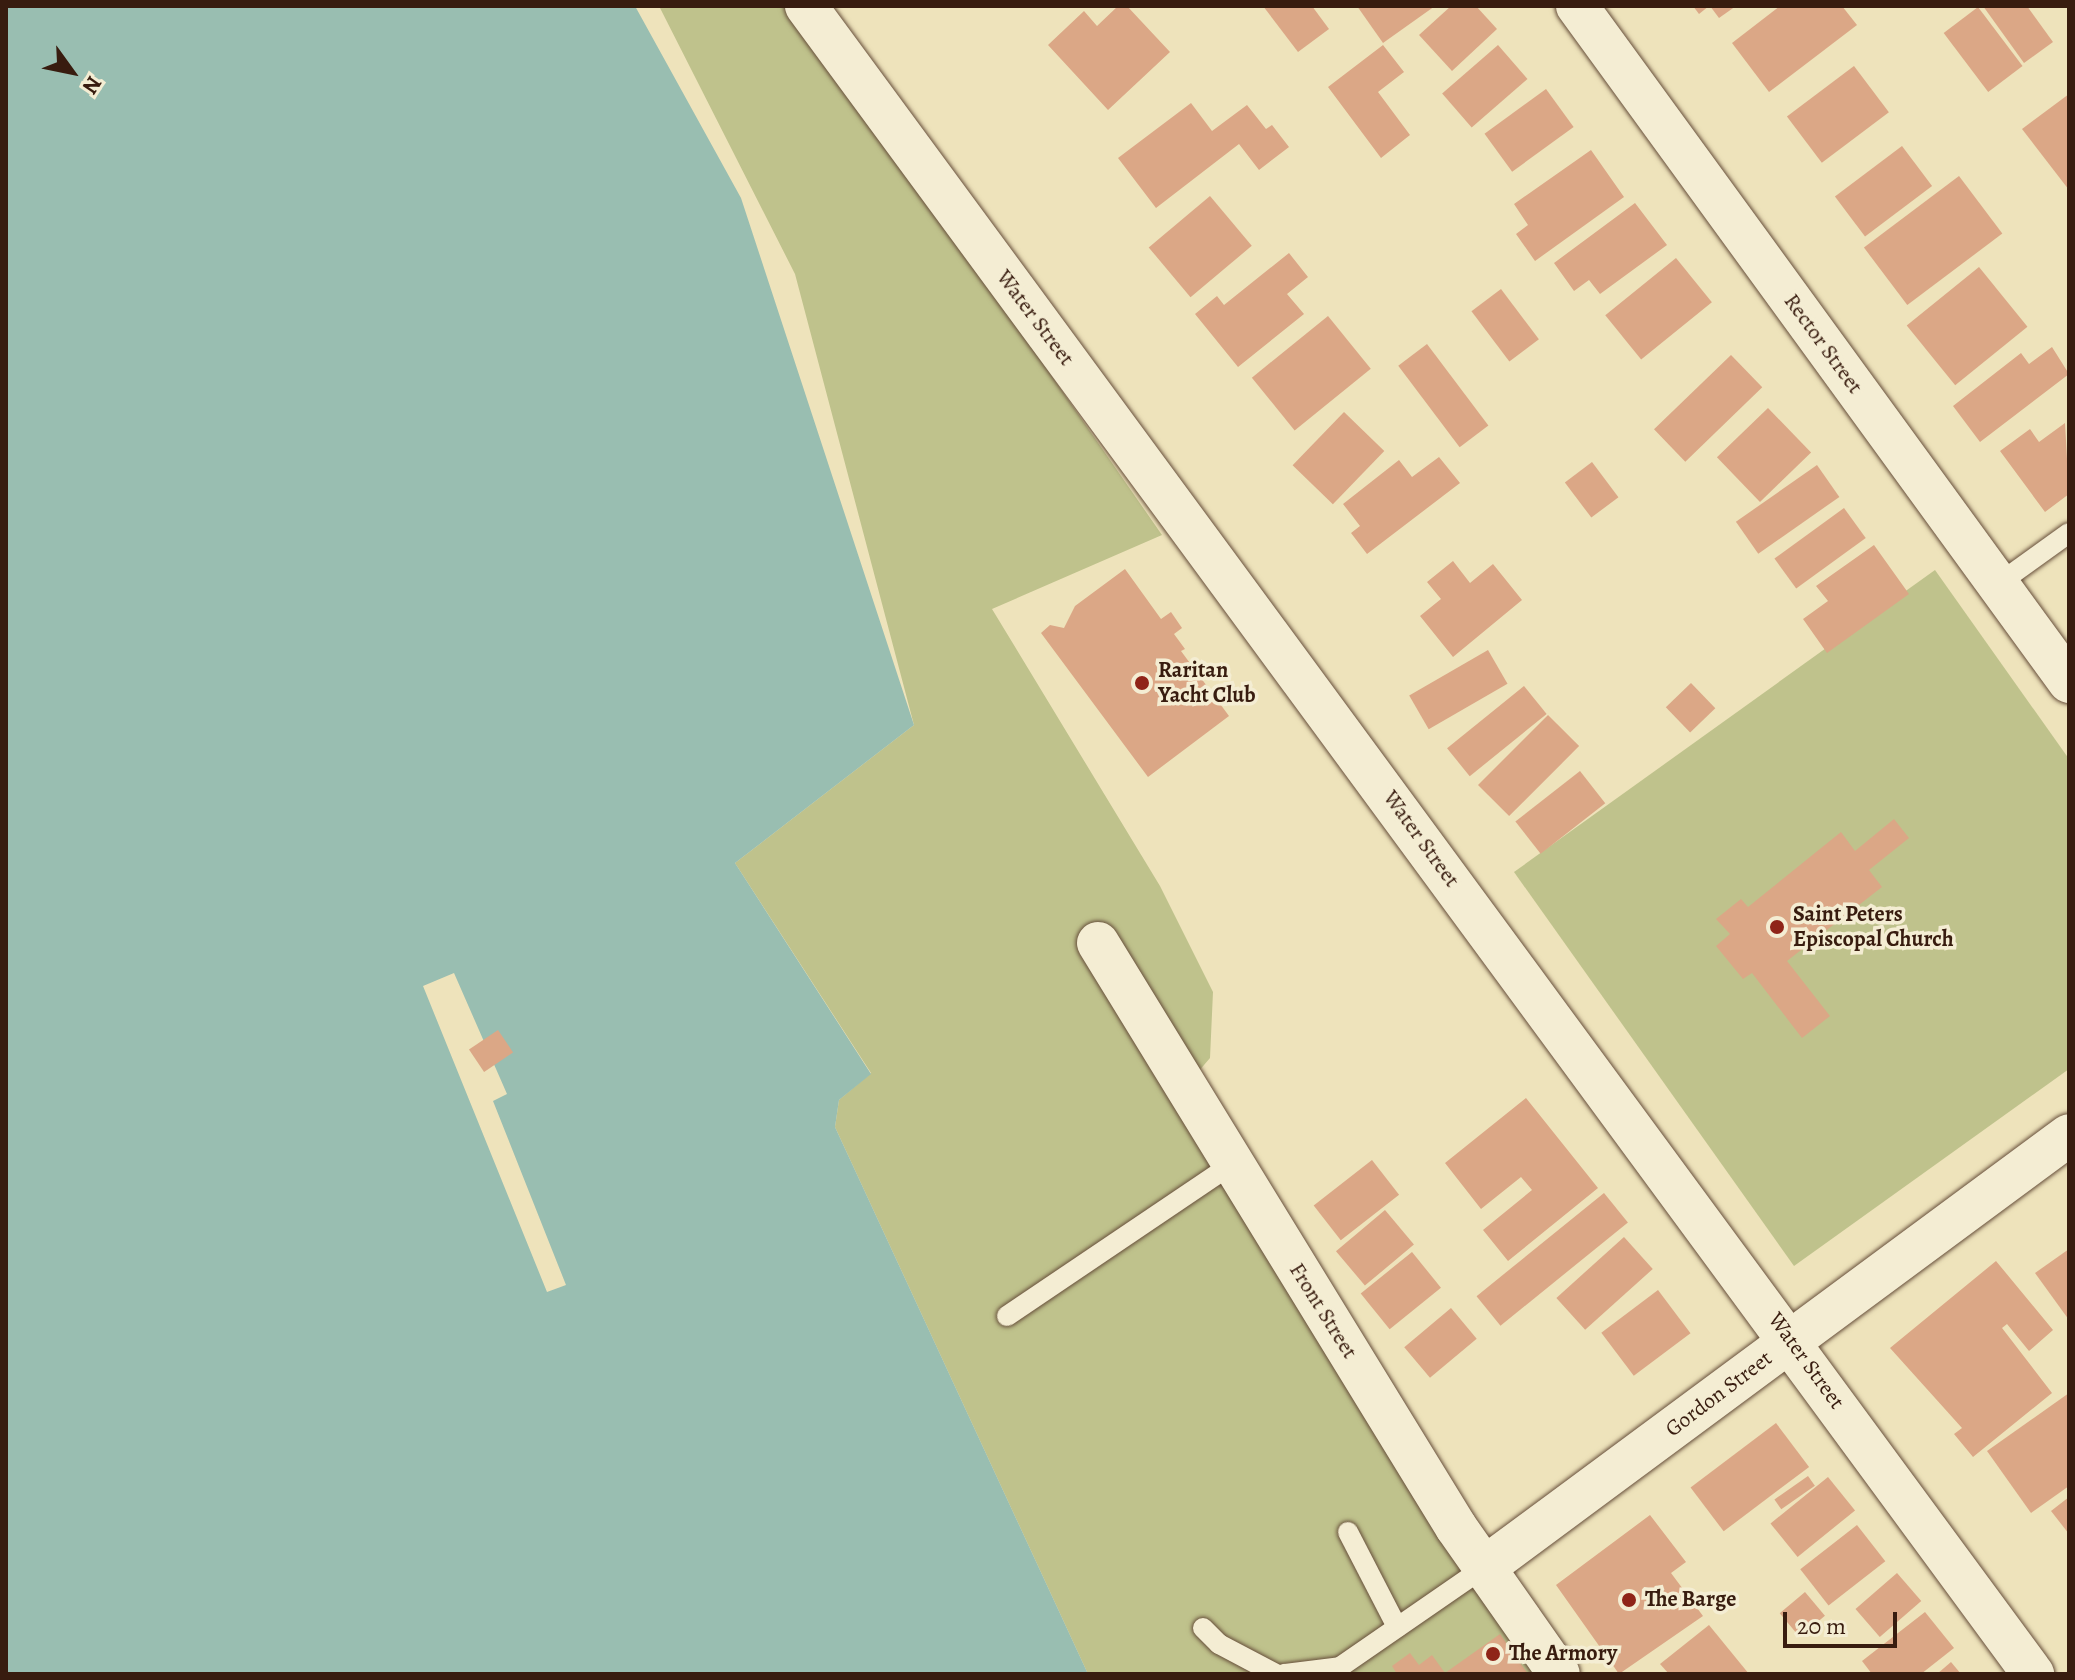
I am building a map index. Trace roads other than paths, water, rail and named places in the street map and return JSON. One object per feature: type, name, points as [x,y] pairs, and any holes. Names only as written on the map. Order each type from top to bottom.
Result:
[{"type":"street","name":"Water Street","points":[[806,6],[1791,1340],[2033,1674]]},
{"type":"street","name":"Rector Street","points":[[1577,6],[2069,682]]},
{"type":"street","name":"Front Street","points":[[1098,943],[1232,1164],[1485,1567],[1559,1674]]},
{"type":"street","name":"Gordon Street","points":[[1485,1567],[2069,1135]]},
{"type":"lane","points":[[1998,584],[2069,533]]},
{"type":"lane","points":[[1007,1316],[1232,1164]]},
{"type":"lane","points":[[1348,1532],[1397,1627]]},
{"type":"lane","points":[[1284,1674],[1340,1667],[1485,1567]]},
{"type":"lane","points":[[1203,1628],[1219,1644],[1276,1674]]},
{"type":"water","points":[[6,6],[635,6],[741,198],[914,725],[735,863],[871,1074],[839,1100],[835,1127],[1088,1674],[6,1674]]},
{"type":"place","name":"Raritan Yacht Club","points":[[1142,683]]},
{"type":"place","name":"Saint Peters Episcopal Church","points":[[1777,927]]},
{"type":"place","name":"The Barge","points":[[1629,1600]]},
{"type":"place","name":"The Armory","points":[[1493,1654]]}]
